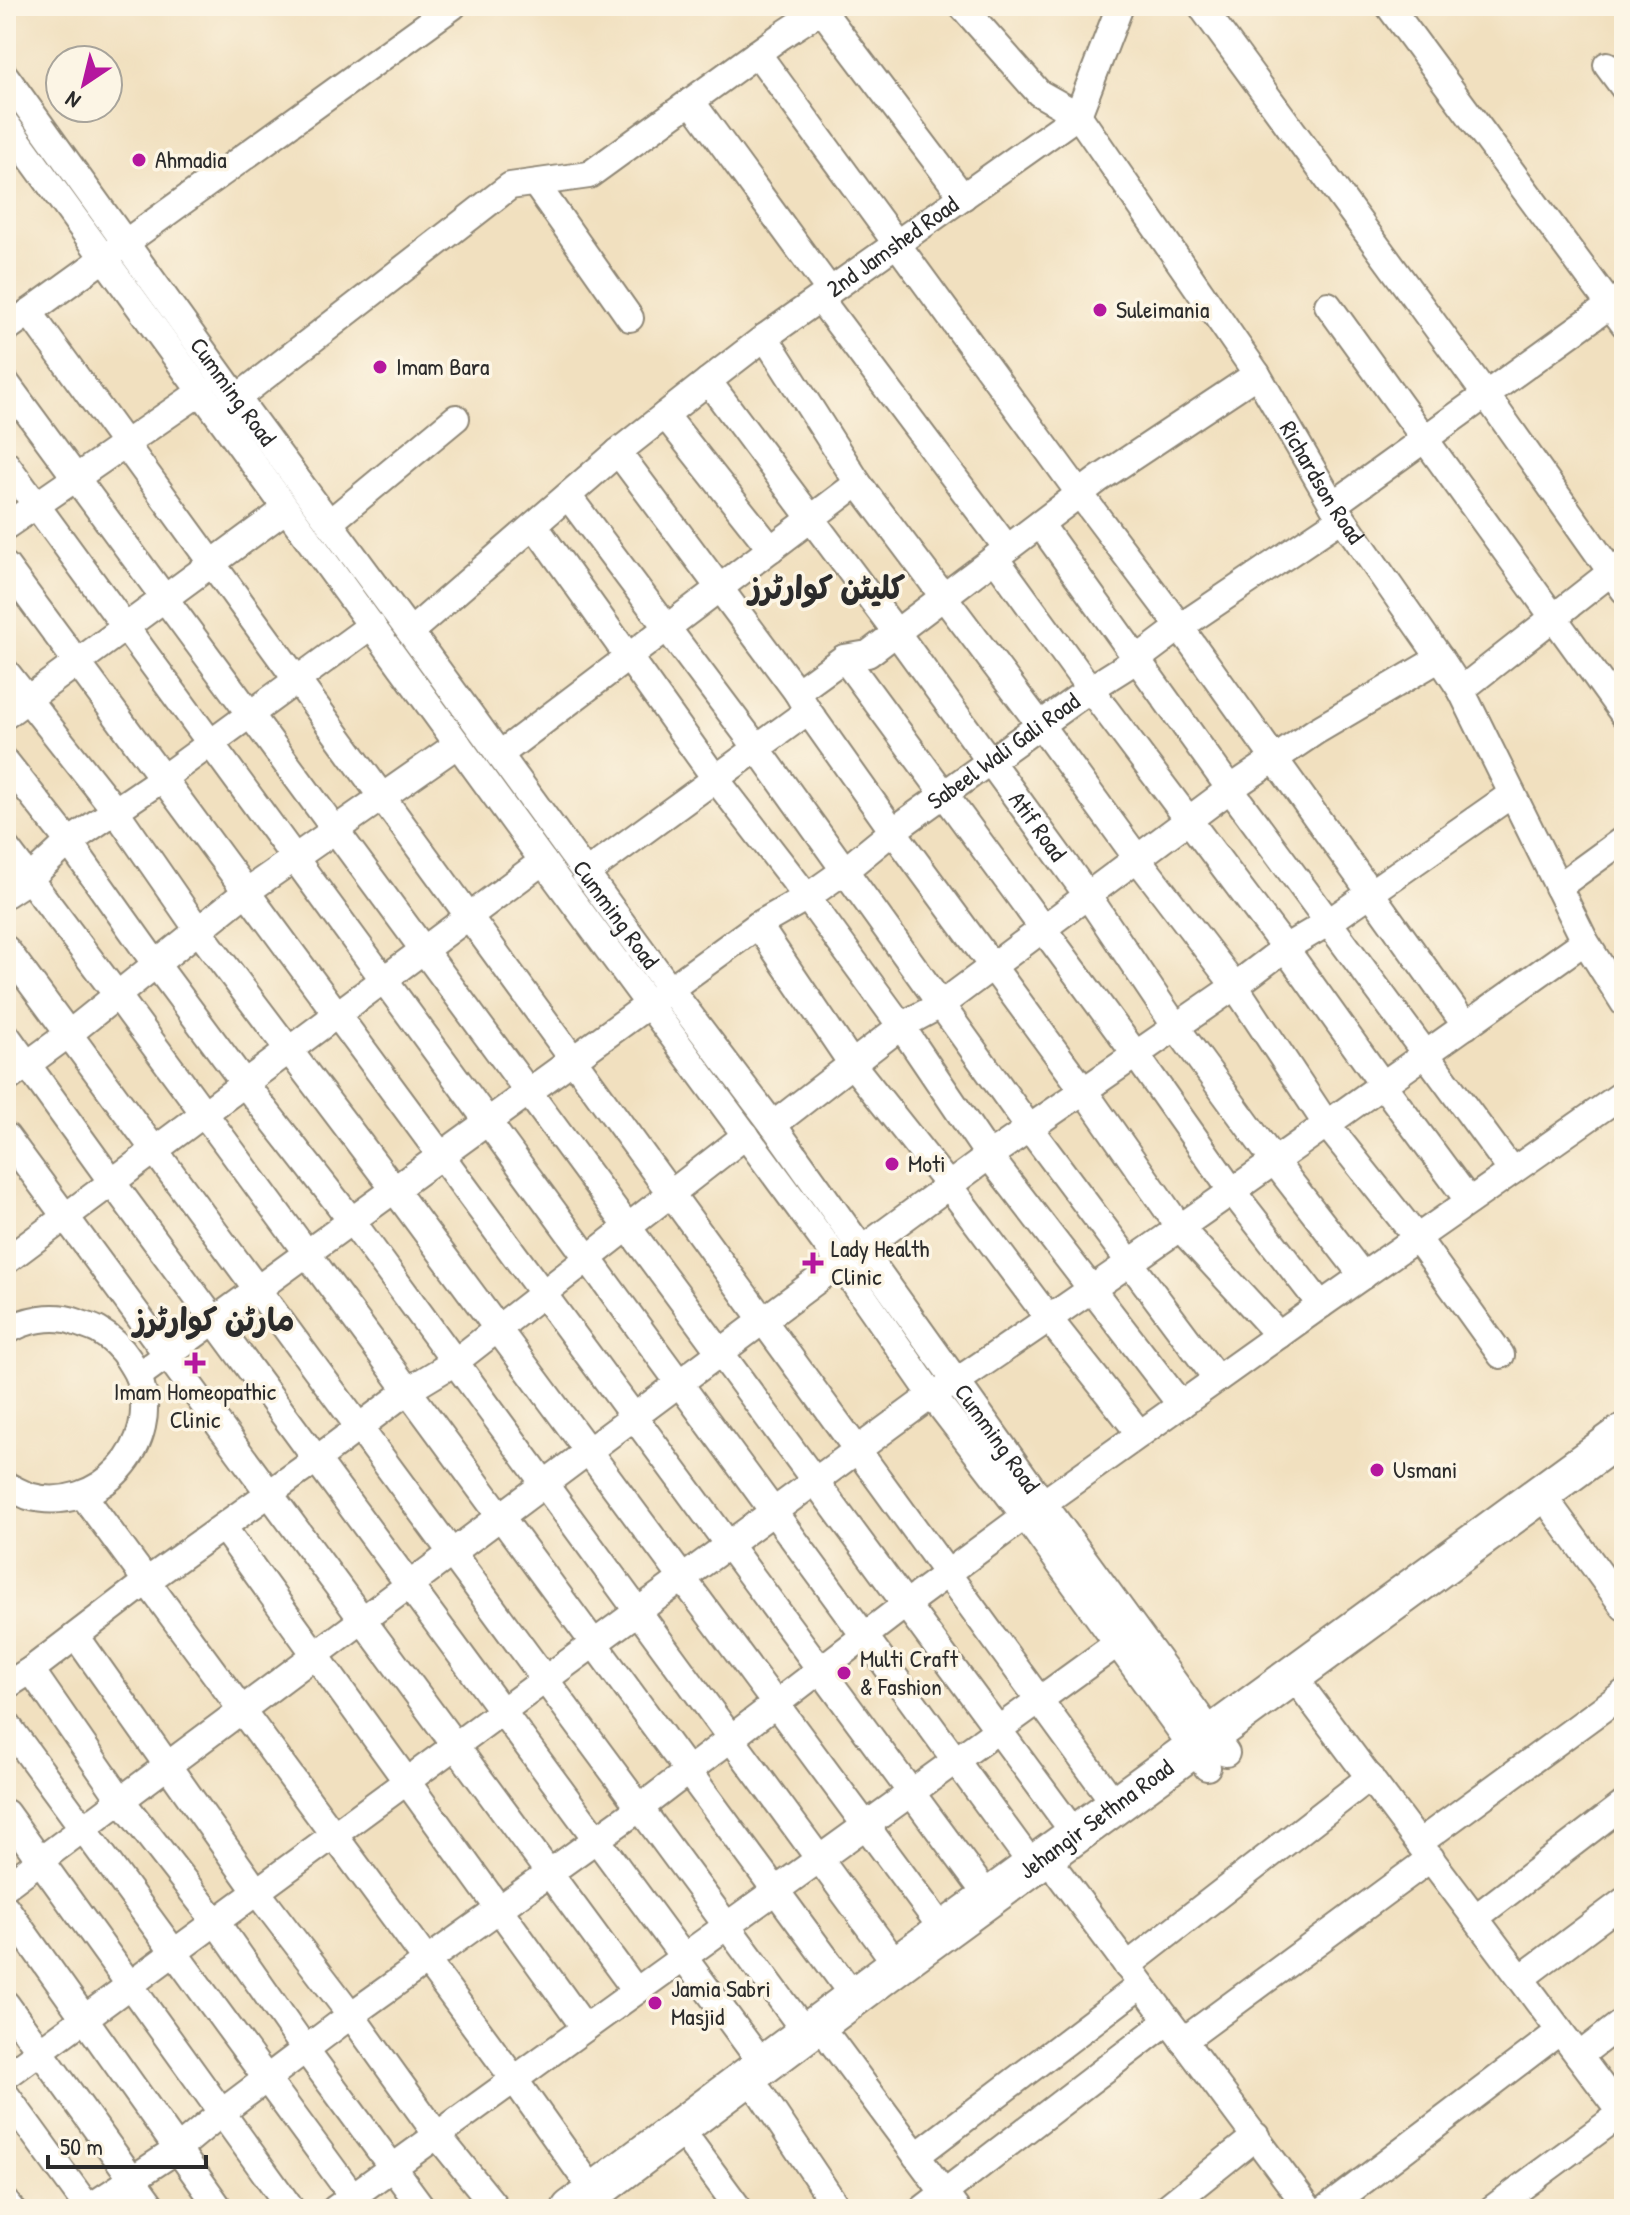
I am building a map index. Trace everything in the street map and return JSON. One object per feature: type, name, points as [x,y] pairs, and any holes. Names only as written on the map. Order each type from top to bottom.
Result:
[{"type":"highway","name":"Jehangir Sethna Road","points":[[590,2203],[1210,1750],[1624,1433]]},
{"type":"highway","name":"Jehangir Sethna Road","points":[[819,2037],[854,1997],[989,1898],[1046,1870],[1075,1834],[1115,1804],[1306,1693],[1624,1461]]},
{"type":"highway","name":"Jehangir Sethna Road","points":[[590,2203],[692,2145],[762,2080]]},
{"type":"street","points":[[6,329],[453,6]]},
{"type":"street","name":"Richardson Road","points":[[962,6],[1039,93],[1078,115],[1257,374],[1337,511],[1461,690],[1585,941],[1624,1003]]},
{"type":"street","points":[[1078,115],[1120,6]]},
{"type":"street","points":[[1389,6],[1619,308]]},
{"type":"street","points":[[237,398],[510,186],[589,175],[824,7],[963,197]]},
{"type":"street","points":[[1204,10],[1620,575],[1553,617],[1461,690]]},
{"type":"street","points":[[757,53],[1180,627],[1466,1026]]},
{"type":"street","points":[[1607,65],[1624,88]]},
{"type":"street","name":"Cumming Road","points":[[6,77],[13,117],[104,257],[746,1135],[957,1381],[1118,1643],[1210,1750]]},
{"type":"street","points":[[691,101],[1001,553],[1090,689],[1285,948],[1469,1201]]},
{"type":"street","name":"2nd Jamshed Road","points":[[410,632],[618,452],[708,381],[765,337],[1078,115]]},
{"type":"street","name":"Cumming Road","points":[[13,117],[126,242],[585,874],[773,1125],[932,1395],[1034,1510],[1210,1750]]},
{"type":"street","points":[[535,183],[630,318]]},
{"type":"street","points":[[1328,305],[1624,715]]},
{"type":"street","name":"Sabeel Wali Gali Road","points":[[138,1376],[758,925],[807,897],[1090,689],[1136,660],[1337,511],[1424,440],[1486,395],[1619,308]]},
{"type":"street","points":[[29,312],[1115,1804]]},
{"type":"street","points":[[765,337],[858,483],[1235,986],[1327,1125],[1417,1238],[1501,1355]]},
{"type":"street","points":[[585,874],[757,748],[844,658],[868,654],[1080,494],[1257,374]]},
{"type":"street","name":"Atif Road","points":[[708,381],[1088,896],[1176,1027],[1274,1161],[1363,1276]]},
{"type":"street","points":[[6,383],[1075,1834]]},
{"type":"street","points":[[6,526],[202,391]]},
{"type":"street","points":[[665,415],[771,549]]},
{"type":"street","points":[[329,523],[456,418]]},
{"type":"street","points":[[618,452],[720,587],[1180,1228],[1279,1335]]},
{"type":"street","points":[[6,464],[955,1760],[1134,1975],[1309,2209]]},
{"type":"street","points":[[499,755],[858,483]]},
{"type":"street","points":[[568,496],[757,748],[1030,1129],[1217,1379]]},
{"type":"street","points":[[16,707],[286,509]]},
{"type":"street","points":[[1040,524],[1230,789],[1512,1171]]},
{"type":"street","points":[[534,525],[715,778],[901,1026],[989,1156],[1181,1405]]},
{"type":"street","points":[[6,566],[989,1898]]},
{"type":"street","points":[[6,894],[29,879],[69,842],[163,778],[372,625]]},
{"type":"street","points":[[844,658],[1136,1055],[1232,1191],[1321,1305]]},
{"type":"street","points":[[773,1125],[901,1026],[942,1004],[1230,789],[1316,731],[1440,658]]},
{"type":"street","points":[[6,672],[16,707],[115,810],[198,930],[944,1931]]},
{"type":"street","points":[[6,1080],[70,1033],[246,892],[458,744]]},
{"type":"street","points":[[6,762],[69,842],[244,1083],[351,1220],[897,1965]]},
{"type":"street","points":[[6,1886],[850,1256],[1285,948],[1329,922],[1512,794]]},
{"type":"street","points":[[1558,887],[1624,839]]},
{"type":"street","points":[[6,848],[854,1997]]},
{"type":"street","points":[[10,1250],[65,1217],[543,861]]},
{"type":"street","points":[[758,925],[852,1064],[1140,1434]]},
{"type":"street","points":[[6,2076],[932,1395],[1130,1263],[1585,941]]},
{"type":"street","points":[[6,949],[727,1925],[950,2201]]},
{"type":"street","points":[[6,1035],[684,1957],[762,2080],[838,2209]]},
{"type":"street","points":[[6,2095],[88,2209],[178,2149],[351,2015],[640,1808],[947,1573],[1624,1093]]},
{"type":"street","points":[[6,1686],[407,1391],[455,1362],[746,1135]]},
{"type":"street","points":[[6,1136],[636,1991]]},
{"type":"street","points":[[6,1332],[39,1319],[70,1320],[99,1330],[122,1350],[138,1376],[144,1405],[141,1434],[129,1460],[109,1481],[83,1495],[56,1500],[28,1496],[6,1485]]},
{"type":"street","points":[[83,1495],[514,2079],[590,2203]]},
{"type":"street","points":[[1554,1511],[1624,1605]]},
{"type":"street","points":[[223,1527],[585,2028]]},
{"type":"street","points":[[76,1636],[257,1892],[437,2135],[497,2209]]},
{"type":"street","points":[[6,1723],[266,2079],[350,2205],[391,2168],[1118,1643]]},
{"type":"street","points":[[31,1670],[121,1800],[216,1922],[423,2209]]},
{"type":"street","points":[[1306,1693],[1623,2115],[1492,2209]]},
{"type":"street","points":[[923,2209],[950,2201],[1176,2031],[1425,1850],[1624,1693]]},
{"type":"street","points":[[916,2156],[1370,1777]]},
{"type":"street","points":[[1475,1918],[1624,1804]]},
{"type":"street","points":[[6,1813],[291,2209]]},
{"type":"street","points":[[1521,1978],[1624,1901]]},
{"type":"street","points":[[6,1908],[220,2209]]},
{"type":"street","points":[[6,2004],[154,2209]]},
{"type":"street","points":[[1579,2056],[1624,2021]]},
{"type":"street","points":[[1326,2209],[1560,2031]]},
{"type":"street","points":[[1165,2209],[1256,2136]]},
{"type":"street","points":[[692,2145],[739,2209]]},
{"type":"street","points":[[6,2203],[11,2209]]},
{"type":"place","name":"Ahmadia","points":[[139,160]]},
{"type":"place","name":"Suleimania","points":[[1100,310]]},
{"type":"place","name":"Imam Bara","points":[[380,367]]},
{"type":"place","name":"Moti","points":[[892,1164]]},
{"type":"place","name":"Lady Health Clinic","points":[[813,1263]]},
{"type":"place","name":"Imam Homeopathic Clinic","points":[[195,1363]]},
{"type":"place","name":"Usmani","points":[[1377,1470]]},
{"type":"place","name":"Multi Craft & Fashion","points":[[844,1673]]},
{"type":"place","name":"Jamia Sabri Masjid","points":[[655,2003]]},
{"type":"district","name":"کلیٹن کوارٹرز","points":[[827,588]]},
{"type":"district","name":"مارٹن کوارٹرز","points":[[214,1320]]}]
